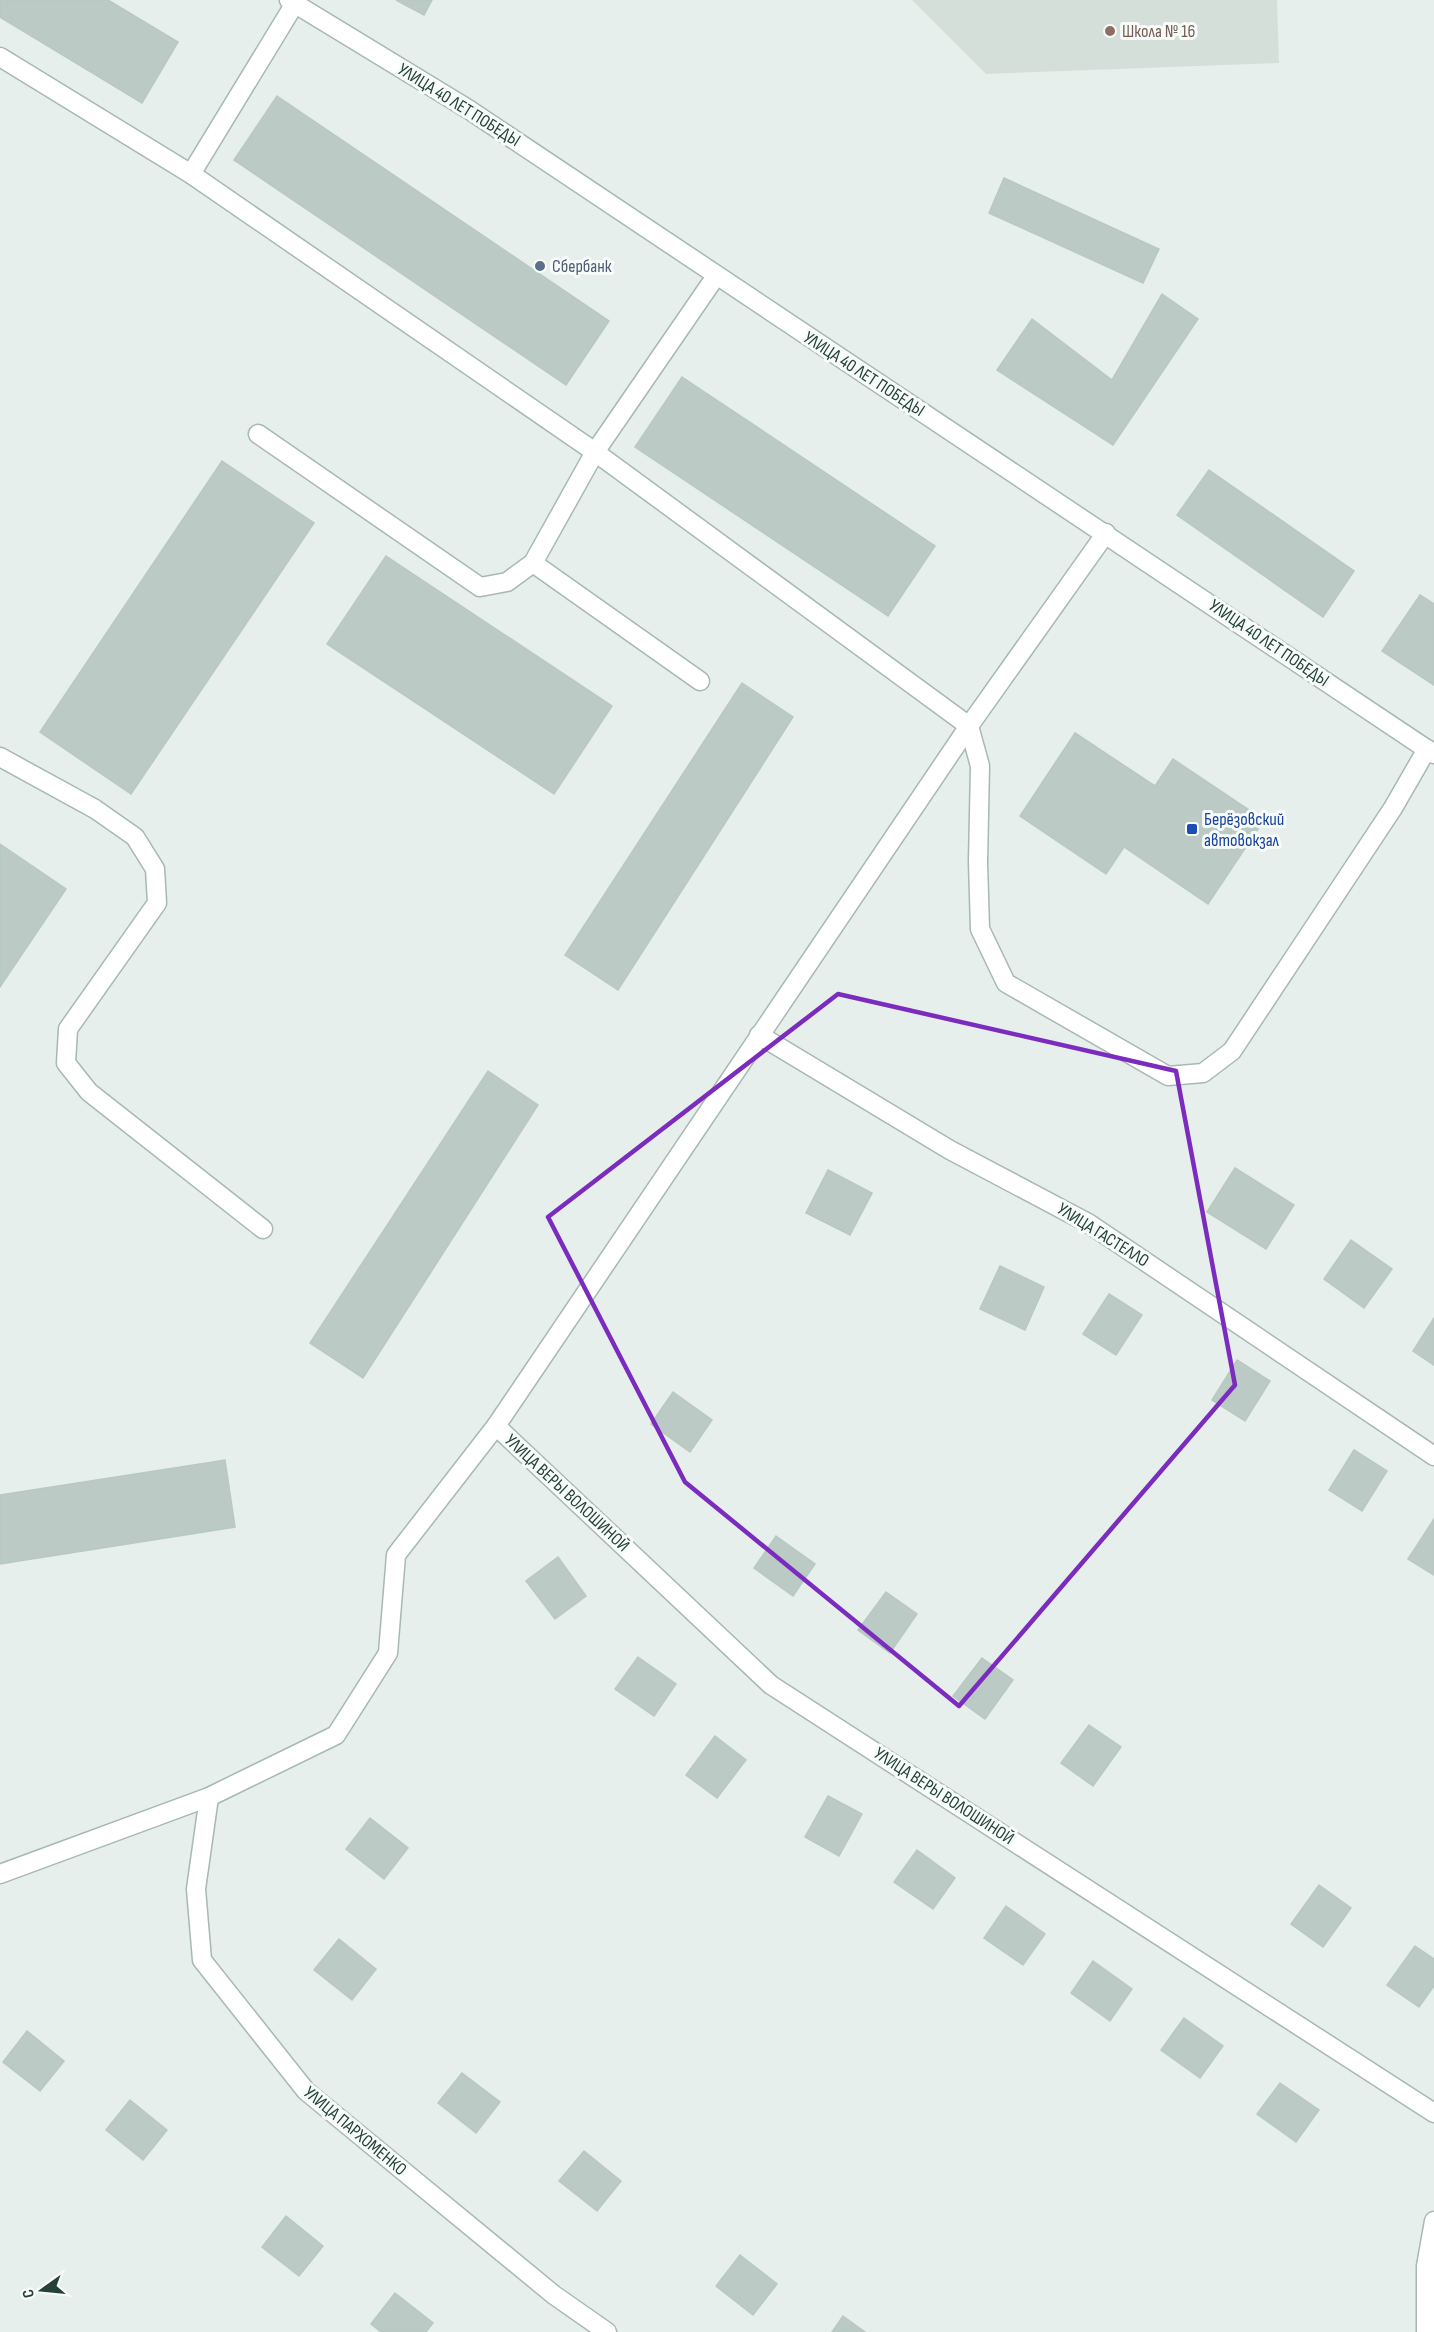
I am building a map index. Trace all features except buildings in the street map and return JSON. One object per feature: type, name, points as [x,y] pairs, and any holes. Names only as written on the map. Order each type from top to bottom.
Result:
[{"type":"street","points":[[190,174],[294,1]]},
{"type":"street","name":"УЛИЦА 40 ЛЕТ ПОБЕДЫ","points":[[294,1],[468,109],[716,276],[1106,533],[1430,752]]},
{"type":"street","points":[[0,57],[190,174],[595,452],[969,726],[980,766],[978,862],[980,929],[1006,983],[1168,1076],[1203,1073],[1232,1051],[1430,752]]},
{"type":"street","points":[[258,434],[480,587],[507,582],[532,563],[595,452],[716,276]]},
{"type":"street","points":[[0,1874],[210,1797],[336,1735],[388,1653],[396,1555],[496,1426],[969,726],[1106,533]]},
{"type":"street","points":[[532,563],[700,681]]},
{"type":"street","points":[[0,757],[95,808],[135,837],[155,869],[157,903],[68,1029],[66,1063],[89,1092],[263,1229]]},
{"type":"street","name":"УЛИЦА ГАСТЕЛЛО","points":[[759,1035],[951,1150],[1088,1223],[1434,1456]]},
{"type":"street","name":"УЛИЦА ВЕРЫ ВОЛОШИНОЙ","points":[[496,1426],[771,1684],[1434,2113]]},
{"type":"street","name":"УЛИЦА ПАРХОМЕНКО","points":[[210,1797],[196,1889],[202,1960],[306,2091],[554,2295],[607,2332]]},
{"type":"street","points":[[1426,2332],[1426,2266],[1434,2221]]},
{"type":"highlighted area","points":[[838,994],[1176,1071],[1235,1385],[959,1706],[685,1482],[548,1217]]},
{"type":"shaded area","name":"Школа № 16","points":[[912,0],[1277,0],[1279,63],[986,74]]},
{"type":"place","name":"Школа № 16","points":[[1110,31]]},
{"type":"place","name":"Сбербанк","points":[[540,266]]},
{"type":"place","name":"Берёзовский автовокзал","points":[[1192,829]]}]
